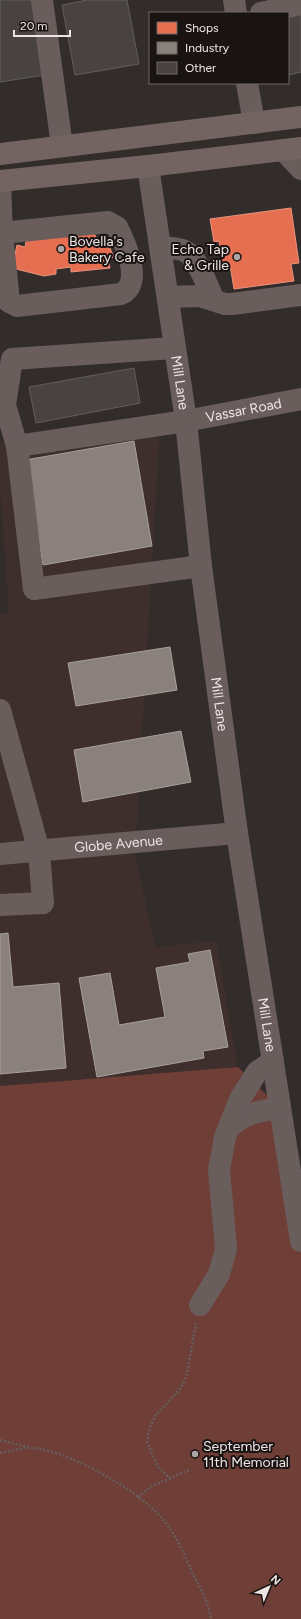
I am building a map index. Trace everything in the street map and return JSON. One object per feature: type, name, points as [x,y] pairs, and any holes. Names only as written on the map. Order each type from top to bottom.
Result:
[{"type":"highway","points":[[0,154],[301,117]]},
{"type":"highway","points":[[0,181],[148,166],[292,149]]},
{"type":"street","points":[[42,0],[62,146]]},
{"type":"street","points":[[234,0],[236,12]]},
{"type":"street","points":[[265,12],[301,4]]},
{"type":"street","points":[[248,84],[254,123]]},
{"type":"street","points":[[292,149],[301,169]]},
{"type":"street","name":"Mill Lane","points":[[148,166],[186,421],[201,566],[237,833],[300,1233]]},
{"type":"street","points":[[0,181],[2,233],[7,297],[9,302],[17,306],[121,294],[129,289],[131,284],[131,263],[117,227],[108,222],[2,233]]},
{"type":"street","points":[[131,263],[182,250],[188,253],[202,274],[214,300]]},
{"type":"street","points":[[168,297],[200,296],[232,304],[301,295]]},
{"type":"street","points":[[174,348],[12,359],[5,405],[17,446],[34,589],[201,566]]},
{"type":"street","name":"Vassar Road","points":[[17,446],[186,421],[301,399]]},
{"type":"street","points":[[0,710],[39,851],[43,902],[0,905]]},
{"type":"street","name":"Globe Avenue","points":[[0,854],[237,833]]},
{"type":"street","points":[[200,1305],[219,1274],[226,1249],[219,1170],[225,1137],[240,1099],[257,1072],[272,1061]]},
{"type":"street","points":[[230,1127],[239,1118],[250,1113],[280,1108]]},
{"type":"path","points":[[171,1479],[158,1467],[147,1442],[150,1427],[156,1415],[181,1388],[187,1374],[200,1305]]},
{"type":"path","points":[[0,1440],[50,1452],[104,1473],[138,1497],[160,1516],[172,1534],[193,1572],[210,1614],[210,1619]]},
{"type":"path","points":[[0,1453],[30,1448]]},
{"type":"path","points":[[138,1497],[152,1486],[189,1470]]},
{"type":"shaded area","points":[[160,424],[135,857],[156,947],[216,941],[238,1067],[0,1086],[0,614],[9,614],[0,485],[0,442]]},
{"type":"shaded area","points":[[238,1067],[280,1108],[301,1241],[301,1619],[0,1619],[0,1086]]},
{"type":"building: Shops","points":[[291,208],[299,263],[291,264],[294,281],[234,289],[230,265],[222,266],[219,241],[214,242],[210,219]]},
{"type":"building: Shops","points":[[94,233],[98,241],[105,237],[114,257],[108,259],[110,268],[71,272],[71,267],[56,269],[56,274],[44,276],[12,268],[17,245],[25,247],[26,241]]},
{"type":"building: Industry","points":[[134,441],[152,546],[43,565],[25,460]]},
{"type":"building: Industry","points":[[170,647],[177,690],[76,706],[68,663]]},
{"type":"building: Industry","points":[[181,731],[191,782],[83,802],[74,750]]},
{"type":"building: Industry","points":[[8,933],[13,987],[59,983],[66,1068],[0,1074],[0,934]]},
{"type":"building: Industry","points":[[210,950],[228,1047],[203,1051],[204,1058],[97,1077],[79,978],[110,973],[119,1025],[165,1017],[156,968],[190,962],[188,954]]},
{"type":"building: Other","points":[[0,0],[33,0],[45,75],[0,82]]},
{"type":"building: Other","points":[[87,0],[127,0],[139,64],[75,75],[62,5]]},
{"type":"building: Other","points":[[301,12],[301,72],[289,75],[289,16]]},
{"type":"building: Other","points":[[134,368],[140,403],[36,423],[29,387]]},
{"type":"place","name":"Bovella's Bakery Cafe","points":[[61,249]]},
{"type":"place","name":"Echo Tap & Grille","points":[[237,257]]},
{"type":"place","name":"September 11th Memorial","points":[[195,1454]]}]
